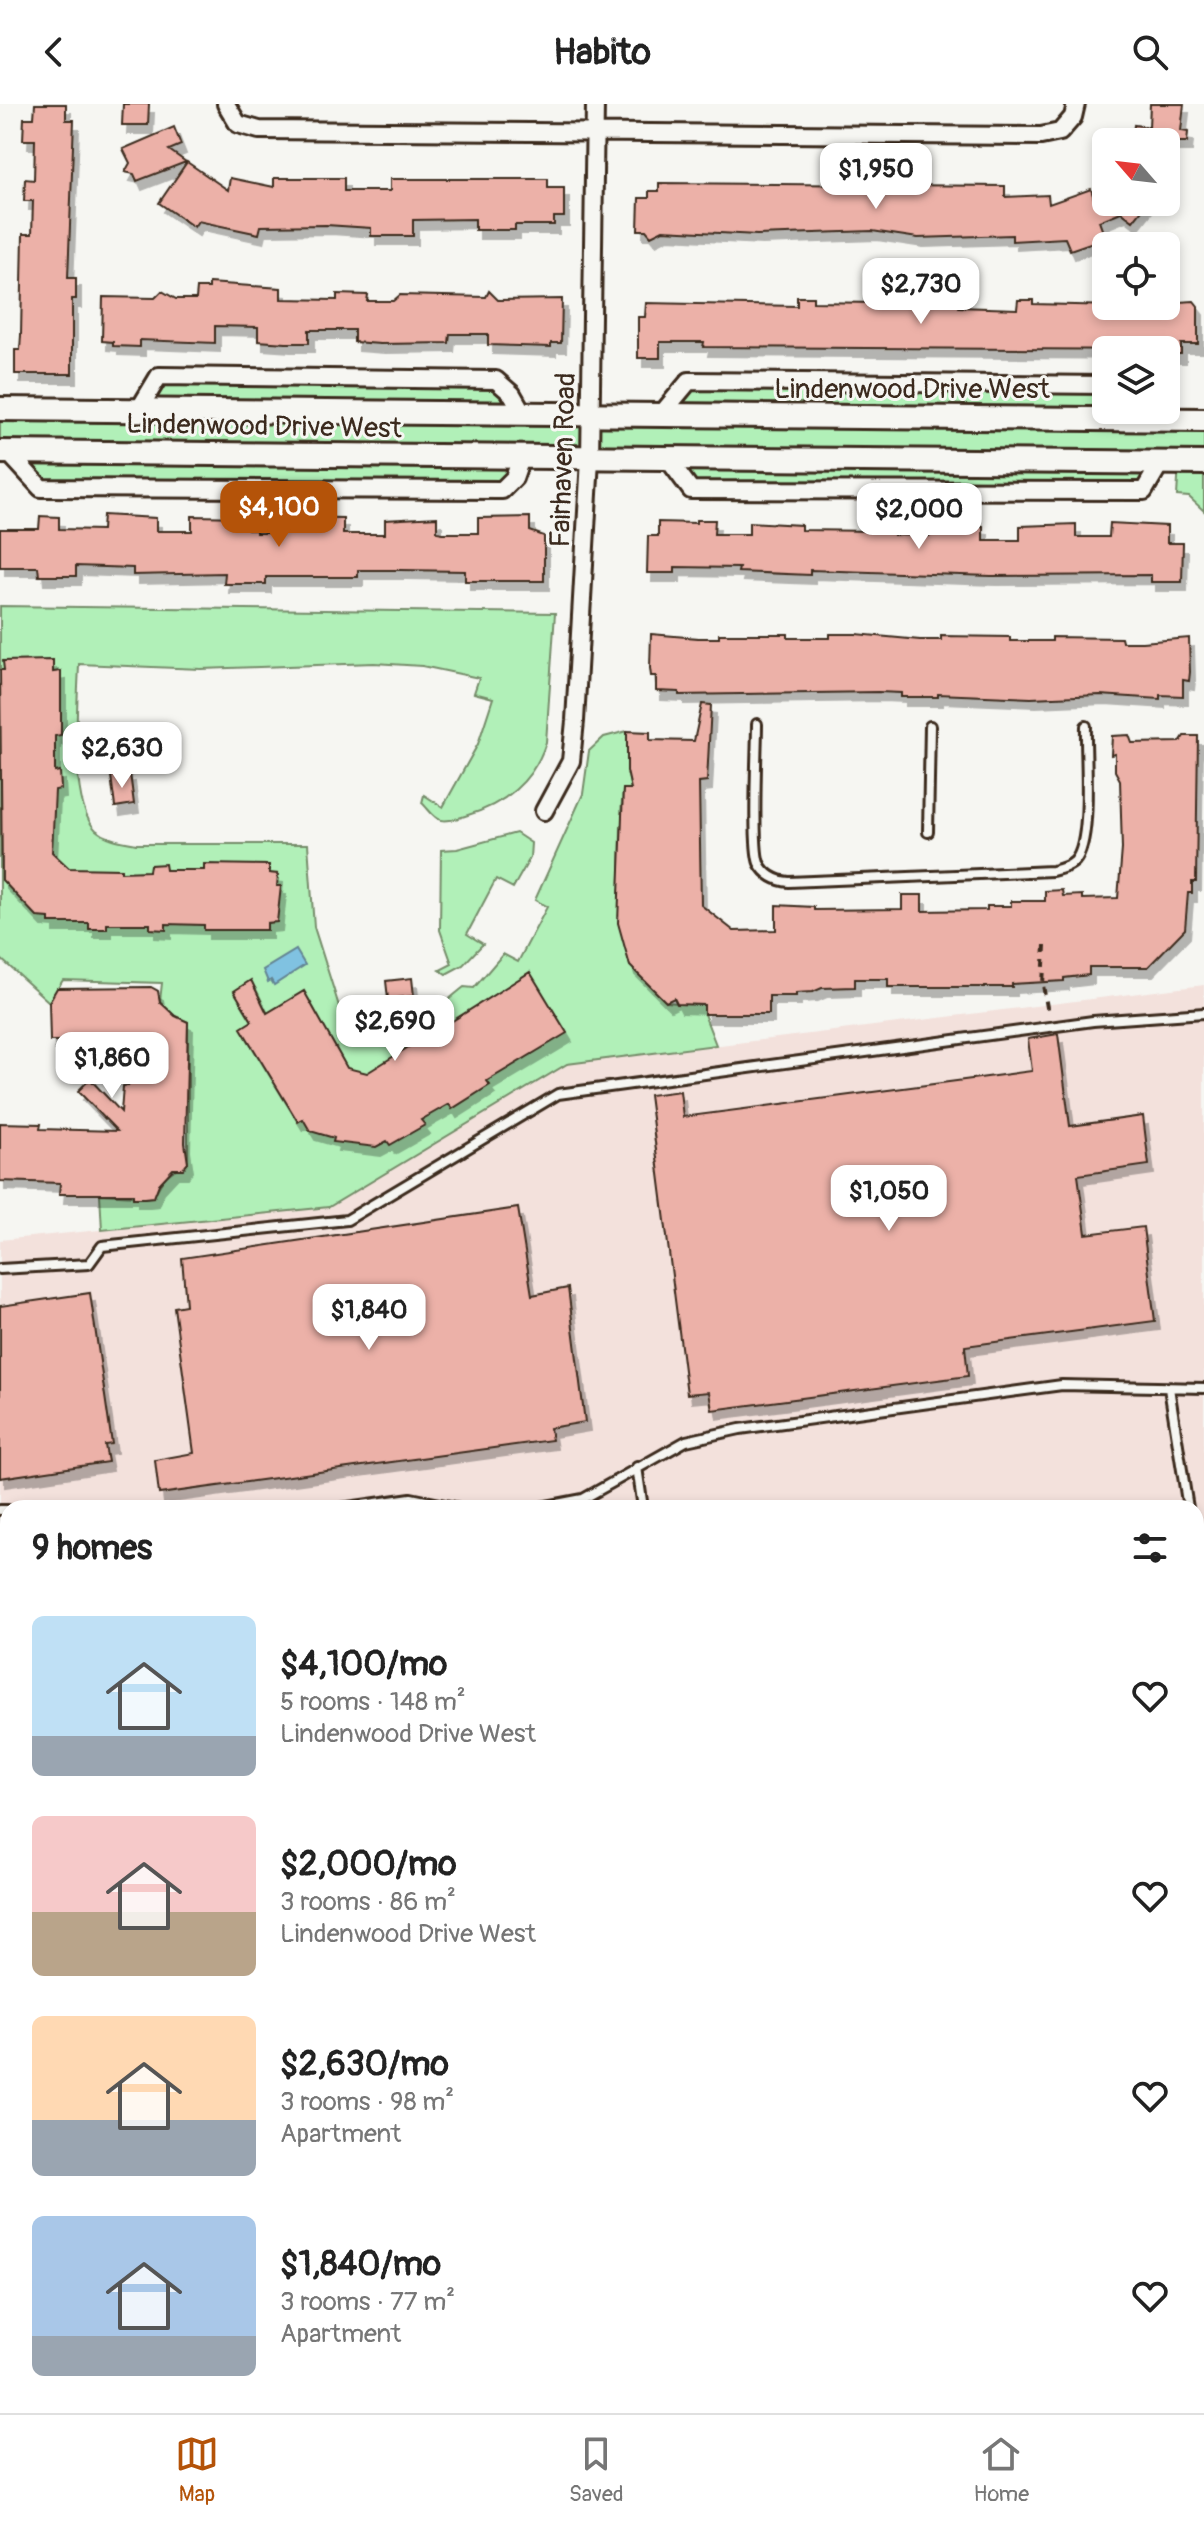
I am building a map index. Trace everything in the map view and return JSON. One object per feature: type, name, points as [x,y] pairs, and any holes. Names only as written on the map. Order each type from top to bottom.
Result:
[{"type":"street","points":[[226,104],[238,124],[259,130],[1041,136],[1060,132],[1073,117],[1076,104]]},
{"type":"street","name":"Fairhaven Road","points":[[544,811],[571,761],[590,459],[595,104]]},
{"type":"street","name":"Lindenwood Drive West","points":[[138,411],[159,376],[496,380],[512,394],[524,415]]},
{"type":"street","name":"Lindenwood Drive West","points":[[659,417],[689,381],[1092,385]]},
{"type":"street","name":"Lindenwood Drive West","points":[[0,409],[659,417],[1092,415]]},
{"type":"street","name":"Lindenwood Drive West","points":[[1180,417],[1204,420]]},
{"type":"street","name":"Lindenwood Drive West","points":[[4,452],[41,488],[502,490],[514,478],[521,458]]},
{"type":"street","name":"Lindenwood Drive West","points":[[4,452],[1204,463]]},
{"type":"street","points":[[668,459],[691,490],[1144,491],[1161,462]]},
{"type":"lane","points":[[757,724],[757,853],[768,874],[779,881],[789,882],[1052,871],[1067,867],[1075,861],[1084,838],[1086,726]]},
{"type":"lane","points":[[928,832],[930,726]]},
{"type":"lane","points":[[0,1269],[89,1264],[102,1246],[347,1220],[558,1094],[1051,1027],[1204,1013]]},
{"type":"lane","points":[[578,1500],[686,1441],[740,1429],[1062,1385],[1169,1388],[1200,1387],[1204,1381]]},
{"type":"lane","points":[[1169,1388],[1187,1500]]},
{"type":"lane","points":[[637,1467],[642,1500]]},
{"type":"lane","points":[[397,1500],[421,1500]]},
{"type":"path","points":[[1045,945],[1043,985],[1051,1027]]},
{"type":"shaded area","points":[[1204,985],[1204,1381],[1196,1386],[1204,1388],[1204,1500],[0,1500],[0,1240],[329,1207],[567,1064]]},
{"type":"green space","points":[[159,376],[496,380],[524,415],[658,416],[689,381],[1092,385],[1092,424],[1180,424],[1180,418],[1204,420],[1204,511],[1189,497],[1177,496],[1179,463],[1162,462],[1144,491],[691,490],[667,459],[521,458],[502,490],[41,488],[0,452],[0,409],[138,411]]},
{"type":"green space","points":[[0,606],[555,613],[546,742],[541,756],[516,790],[479,811],[444,820],[438,819],[422,803],[424,795],[443,807],[478,744],[493,698],[474,693],[479,678],[422,666],[374,663],[201,669],[79,664],[78,776],[87,817],[101,833],[115,840],[136,844],[308,844],[314,927],[343,1019],[362,1011],[379,1021],[405,1027],[427,1017],[464,987],[474,988],[503,954],[518,962],[547,907],[535,900],[583,794],[589,751],[604,737],[627,731],[627,771],[631,789],[623,789],[621,813],[628,813],[628,825],[621,825],[619,923],[630,966],[666,1002],[704,1005],[704,1014],[716,1045],[567,1064],[329,1207],[102,1230],[100,1194],[154,1197],[167,1176],[188,1163],[188,1022],[175,1016],[160,1001],[162,983],[63,980],[49,1002],[0,958]]},
{"type":"green space","points":[[516,833],[531,843],[530,858],[513,888],[496,879],[467,934],[483,944],[463,965],[446,974],[440,970],[452,964],[440,930],[441,850],[457,849]]},
{"type":"water","points":[[296,950],[305,965],[274,985],[271,980],[268,982],[263,970]]},
{"type":"building","points":[[35,104],[66,104],[66,120],[74,120],[68,278],[76,278],[76,299],[72,299],[72,374],[15,374],[15,350],[20,350],[21,335],[23,234],[32,234],[33,201],[24,201],[25,179],[34,180],[35,140],[23,140],[24,118],[34,118]]},
{"type":"building","points":[[123,104],[149,104],[148,125],[122,125]]},
{"type":"building","points":[[1150,104],[1184,104],[1181,131],[1188,132],[1187,142],[1180,142],[1180,128],[1134,128],[1134,125],[1149,127]]},
{"type":"building","points":[[174,127],[181,145],[169,150],[186,162],[137,181],[134,174],[125,172],[130,163],[123,149]]},
{"type":"building","points":[[187,162],[228,190],[230,178],[274,187],[274,178],[344,178],[344,191],[390,191],[390,179],[548,179],[548,188],[564,188],[564,217],[554,217],[554,225],[515,225],[515,230],[475,230],[475,219],[413,220],[413,236],[371,236],[371,228],[326,225],[261,226],[259,234],[198,221],[194,227],[159,203]]},
{"type":"building","points":[[659,183],[1005,186],[1005,197],[1048,195],[1049,204],[1091,189],[1092,216],[1111,216],[1099,221],[1103,232],[1092,232],[1092,242],[1070,250],[1065,238],[1012,241],[1012,235],[918,238],[872,231],[757,235],[663,230],[651,236],[646,230],[638,230],[639,198],[649,198],[649,191],[659,191]]},
{"type":"building","points":[[209,283],[281,288],[281,299],[337,300],[337,294],[368,295],[367,301],[393,301],[400,295],[486,297],[489,291],[498,300],[562,299],[561,343],[551,343],[551,347],[488,345],[488,334],[450,334],[449,343],[380,344],[354,342],[354,330],[309,330],[309,343],[286,343],[258,341],[258,327],[215,326],[215,343],[140,340],[140,347],[113,346],[113,342],[102,341],[103,297],[155,298],[162,291],[176,299],[196,299],[197,288],[209,288]]},
{"type":"building","points":[[797,297],[813,297],[813,302],[876,303],[960,298],[959,307],[1017,309],[1018,300],[1033,300],[1033,304],[1092,305],[1092,320],[1180,320],[1180,302],[1194,301],[1198,306],[1198,344],[1181,344],[1180,354],[1180,336],[1092,336],[1092,350],[703,347],[704,342],[660,342],[660,358],[638,358],[638,317],[645,317],[646,303],[797,306]]},
{"type":"building","points":[[103,515],[156,518],[156,531],[192,531],[192,516],[248,517],[248,530],[256,530],[256,533],[291,533],[291,517],[343,518],[343,534],[385,534],[385,520],[437,517],[437,532],[478,533],[478,518],[530,517],[530,531],[544,536],[544,581],[465,581],[465,571],[358,570],[358,577],[266,577],[266,584],[224,584],[225,573],[133,575],[133,568],[76,566],[76,576],[39,576],[38,567],[0,567],[0,529],[39,529],[40,516],[59,517],[59,529],[102,530]]},
{"type":"building","points":[[696,520],[715,520],[714,534],[749,534],[749,522],[801,525],[801,530],[876,531],[876,521],[894,521],[894,535],[930,536],[930,523],[948,523],[983,526],[983,540],[1020,540],[1020,526],[1076,524],[1076,537],[1109,537],[1110,523],[1167,526],[1167,543],[1183,543],[1182,582],[1151,582],[1151,575],[991,576],[810,570],[810,575],[738,572],[739,568],[675,567],[675,573],[647,573],[648,536],[658,536],[658,522],[696,523]]},
{"type":"building","points":[[651,634],[719,638],[719,634],[788,634],[788,638],[830,638],[830,634],[856,634],[920,640],[941,640],[941,636],[1010,637],[1010,641],[1052,641],[1052,637],[1121,638],[1122,642],[1189,638],[1190,672],[1189,681],[1183,680],[1183,696],[1160,695],[1160,699],[1100,695],[1031,698],[938,694],[938,697],[901,697],[901,693],[878,692],[679,695],[679,692],[656,691],[656,676],[651,676],[650,668]]},
{"type":"building","points":[[53,660],[53,672],[61,671],[61,735],[55,736],[55,772],[60,771],[61,789],[55,790],[52,852],[69,868],[121,869],[121,872],[149,871],[150,865],[165,864],[166,870],[204,870],[204,864],[269,865],[269,873],[278,874],[277,886],[281,886],[277,922],[267,923],[267,930],[204,930],[204,925],[166,924],[166,930],[150,929],[150,924],[107,924],[107,929],[89,929],[89,923],[49,923],[49,918],[37,917],[2,880],[0,670],[4,670],[3,661]]},
{"type":"building","points":[[702,704],[711,705],[707,781],[699,782],[701,905],[734,931],[776,930],[776,905],[814,907],[814,910],[902,909],[902,895],[922,895],[922,911],[987,910],[987,906],[1011,906],[1011,901],[1045,901],[1045,891],[1062,890],[1063,896],[1082,895],[1082,899],[1118,898],[1122,849],[1120,780],[1115,771],[1115,754],[1111,755],[1112,736],[1129,735],[1132,743],[1180,742],[1184,736],[1198,736],[1196,882],[1192,882],[1192,893],[1188,893],[1185,929],[1148,967],[1089,967],[1089,975],[1064,978],[1064,981],[1012,984],[1012,987],[888,987],[888,979],[855,979],[855,987],[822,988],[796,993],[796,996],[769,996],[769,1014],[704,1014],[704,1005],[677,1004],[674,998],[666,1002],[630,966],[618,923],[623,789],[631,789],[627,771],[627,731],[650,732],[650,740],[694,741]]},
{"type":"building","points":[[130,773],[134,804],[115,807],[111,776]]},
{"type":"building","points":[[530,972],[567,1033],[487,1081],[490,1085],[452,1109],[449,1104],[421,1120],[425,1125],[390,1145],[387,1141],[376,1147],[333,1142],[334,1138],[310,1131],[303,1119],[298,1122],[241,1028],[252,1021],[234,991],[251,980],[267,1013],[304,991],[347,1068],[367,1073],[410,1046],[405,1038],[424,1027],[430,1035]]},
{"type":"building","points":[[412,978],[414,996],[388,999],[386,981]]},
{"type":"building","points":[[151,987],[158,991],[160,1002],[175,1016],[188,1022],[185,1143],[188,1163],[183,1169],[173,1169],[159,1184],[154,1197],[145,1198],[133,1198],[133,1194],[59,1194],[60,1183],[0,1181],[0,1123],[41,1124],[40,1129],[117,1131],[78,1091],[90,1079],[121,1112],[123,1086],[129,1085],[129,1061],[117,1052],[123,1045],[64,1050],[64,1041],[50,1041],[49,1002],[57,988]]},
{"type":"building","points":[[1058,1034],[1070,1126],[1143,1116],[1149,1165],[1078,1175],[1086,1234],[1143,1227],[1155,1321],[965,1346],[968,1376],[712,1410],[709,1392],[687,1394],[649,1095],[680,1091],[683,1117],[1032,1071],[1028,1039]]},
{"type":"building","points":[[518,1208],[532,1295],[568,1288],[585,1422],[550,1428],[552,1440],[159,1494],[155,1460],[194,1453],[174,1307],[186,1305],[182,1258]]},
{"type":"building","points":[[90,1293],[112,1444],[105,1445],[108,1462],[0,1478],[0,1306]]}]
